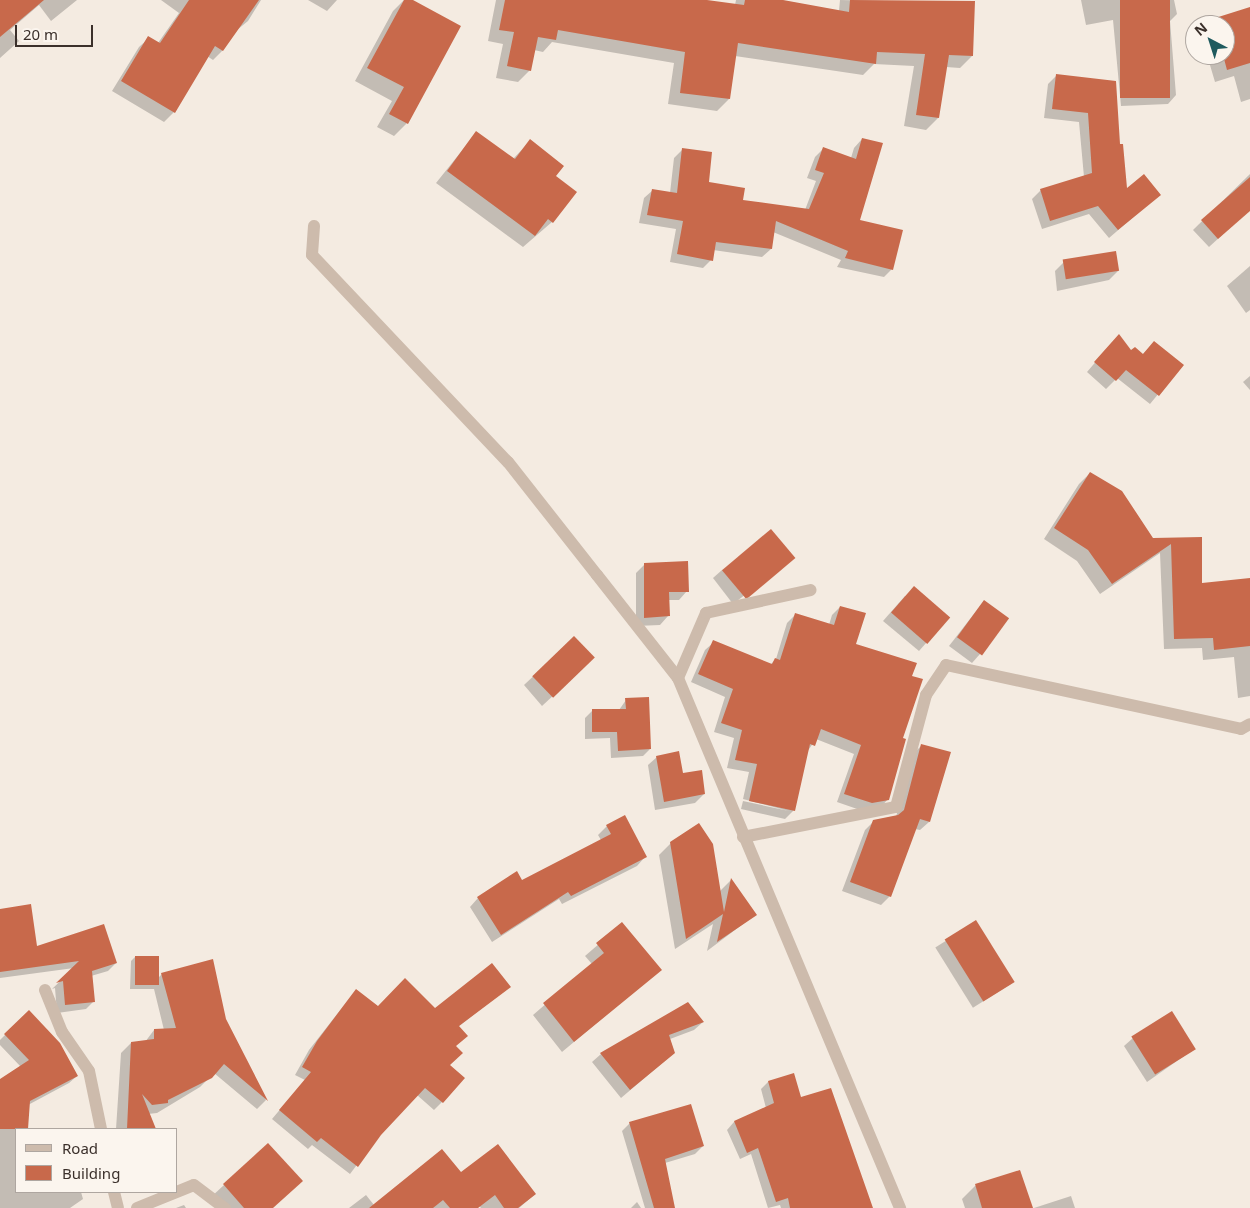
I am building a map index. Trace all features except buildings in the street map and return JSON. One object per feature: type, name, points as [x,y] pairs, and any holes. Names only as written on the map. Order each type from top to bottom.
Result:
[{"type":"street","points":[[314,226],[312,255],[508,462],[678,678],[900,1208]]},
{"type":"street","points":[[678,678],[706,613],[811,590]]},
{"type":"street","points":[[743,837],[896,806],[926,695],[946,665],[1241,729],[1250,724]]},
{"type":"street","points":[[45,990],[62,1032],[89,1070],[101,1128]]},
{"type":"street","points":[[178,1191],[194,1185],[224,1208]]},
{"type":"street","points":[[114,1193],[118,1208]]},
{"type":"street","points":[[137,1208],[174,1193]]}]
